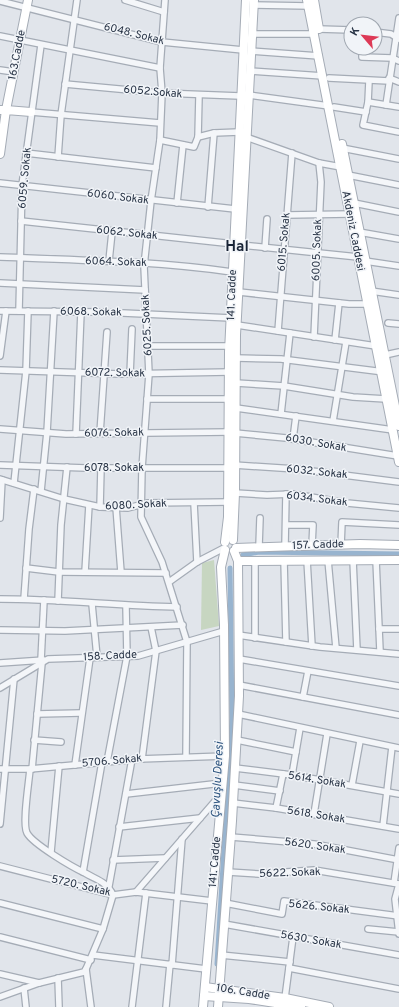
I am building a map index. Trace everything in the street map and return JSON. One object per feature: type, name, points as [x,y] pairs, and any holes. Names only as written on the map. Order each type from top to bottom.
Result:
[{"type":"street","points":[[58,156],[61,115],[77,0]]},
{"type":"street","points":[[125,0],[164,12]]},
{"type":"street","name":"6025. Sokak","points":[[165,0],[160,68],[162,93],[160,140],[144,263],[149,374],[142,468],[141,518],[166,573],[188,642],[186,757]]},
{"type":"street","name":"141. Cadde","points":[[239,209],[239,132],[244,96],[247,50],[246,0]]},
{"type":"street","name":"6048. Sokak","points":[[0,1],[28,4],[74,19],[162,42],[319,56]]},
{"type":"street","points":[[254,2],[310,2]]},
{"type":"street","name":"141. Cadde","points":[[218,1007],[231,837],[239,685],[238,561],[229,546],[228,502],[232,433],[229,399],[237,325],[237,245],[246,137],[244,96],[250,71],[247,50],[252,34],[254,2]]},
{"type":"street","name":"Akdeniz Caddesi","points":[[310,2],[326,77],[350,214],[371,291],[385,355],[384,372],[386,399],[396,428]]},
{"type":"street","name":"163.Cadde","points":[[0,154],[3,110],[14,72],[28,4]]},
{"type":"street","points":[[386,104],[399,18]]},
{"type":"street","points":[[252,34],[343,30]]},
{"type":"street","name":"Akdeniz Caddesi","points":[[317,32],[319,56],[326,77]]},
{"type":"street","points":[[383,34],[397,38]]},
{"type":"street","points":[[0,36],[160,68]]},
{"type":"street","name":"6059. Sokak","points":[[19,311],[22,185],[42,45]]},
{"type":"street","points":[[362,56],[392,58],[399,61]]},
{"type":"street","points":[[0,70],[14,72]]},
{"type":"street","points":[[250,71],[369,81],[389,80],[399,82]]},
{"type":"street","points":[[369,81],[368,102],[363,125],[399,132]]},
{"type":"street","name":"6052.Sokak","points":[[65,84],[199,96],[244,96],[366,112]]},
{"type":"street","points":[[160,140],[194,147],[198,137],[199,96]]},
{"type":"street","points":[[368,102],[399,107]]},
{"type":"street","name":"Akdeniz Caddesi","points":[[331,107],[354,203],[359,232],[367,304],[396,428],[398,459]]},
{"type":"street","points":[[3,110],[160,123]]},
{"type":"street","points":[[198,137],[214,133],[239,132]]},
{"type":"street","points":[[208,207],[214,133]]},
{"type":"street","points":[[246,137],[292,152],[318,163],[341,167]]},
{"type":"street","points":[[177,204],[183,145]]},
{"type":"street","points":[[342,148],[399,159]]},
{"type":"street","name":"6015. Sokak","points":[[278,331],[292,152]]},
{"type":"street","points":[[26,153],[156,168]]},
{"type":"street","name":"6005. Sokak","points":[[314,337],[321,182],[318,163]]},
{"type":"street","points":[[348,175],[399,185]]},
{"type":"street","name":"6060. Sokak","points":[[0,183],[177,204],[239,209]]},
{"type":"street","points":[[354,203],[399,212]]},
{"type":"street","points":[[286,215],[319,216],[350,214]]},
{"type":"street","points":[[265,248],[268,219]]},
{"type":"street","name":"6062. Sokak","points":[[21,221],[362,259],[399,266]]},
{"type":"street","points":[[109,261],[112,232]]},
{"type":"street","points":[[359,232],[399,239]]},
{"type":"street","name":"141. Cadde","points":[[233,358],[230,346],[232,272],[237,245]]},
{"type":"street","name":"6064. Sokak","points":[[0,258],[144,263],[191,266],[232,272]]},
{"type":"street","points":[[0,283],[145,290]]},
{"type":"street","points":[[371,291],[399,295]]},
{"type":"street","points":[[238,292],[339,303],[367,304]]},
{"type":"street","points":[[335,340],[339,303]]},
{"type":"street","points":[[0,356],[3,311]]},
{"type":"street","name":"6068. Sokak","points":[[3,311],[54,311],[231,318]]},
{"type":"street","points":[[14,483],[26,371],[28,311]]},
{"type":"street","points":[[41,491],[48,432],[54,311]]},
{"type":"street","points":[[76,434],[77,372],[81,312]]},
{"type":"street","points":[[388,323],[399,324]]},
{"type":"street","points":[[237,325],[376,346]]},
{"type":"street","points":[[130,374],[132,329]]},
{"type":"street","points":[[100,433],[107,332]]},
{"type":"street","points":[[281,414],[290,333]]},
{"type":"street","points":[[333,421],[346,342]]},
{"type":"street","points":[[148,346],[230,346]]},
{"type":"street","points":[[385,355],[399,352]]},
{"type":"street","points":[[233,358],[286,360],[384,372]]},
{"type":"street","name":"6072. Sokak","points":[[0,370],[130,374],[233,372]]},
{"type":"street","name":"141. Cadde","points":[[232,433],[236,408],[236,383],[233,372]]},
{"type":"street","points":[[236,383],[284,386],[337,394],[386,399]]},
{"type":"street","points":[[147,399],[229,399]]},
{"type":"street","points":[[236,408],[396,428]]},
{"type":"street","points":[[293,439],[296,416]]},
{"type":"street","name":"6076. Sokak","points":[[0,429],[76,434],[232,433]]},
{"type":"street","name":"6030. Sokak","points":[[232,433],[293,439],[398,459]]},
{"type":"street","name":"6078. Sokak","points":[[0,465],[101,468],[231,466]]},
{"type":"street","name":"141. Cadde","points":[[203,1007],[207,987],[206,969],[225,756],[224,631],[221,568],[229,546],[235,493],[231,466]]},
{"type":"street","name":"6032. Sokak","points":[[231,466],[296,469],[399,482]]},
{"type":"street","points":[[58,601],[61,524],[67,467]]},
{"type":"street","points":[[100,507],[101,468]]},
{"type":"street","points":[[0,518],[1,479]]},
{"type":"street","name":"6080. Sokak","points":[[1,479],[64,499],[100,507],[116,508],[141,505],[228,502]]},
{"type":"street","points":[[24,599],[29,529],[34,489]]},
{"type":"street","name":"6034. Sokak","points":[[235,493],[286,494],[399,508]]},
{"type":"street","points":[[285,546],[286,494]]},
{"type":"street","points":[[194,503],[197,562]]},
{"type":"street","points":[[85,572],[89,505]]},
{"type":"street","points":[[116,508],[121,572]]},
{"type":"street","points":[[259,546],[260,518]]},
{"type":"street","points":[[341,544],[342,522],[399,525]]},
{"type":"street","points":[[286,525],[312,525],[312,545]]},
{"type":"street","name":"157. Cadde","points":[[229,546],[341,544],[399,545]]},
{"type":"street","points":[[169,582],[197,562],[229,546]]},
{"type":"street","points":[[284,560],[286,642]]},
{"type":"street","points":[[307,560],[312,646]]},
{"type":"street","points":[[328,560],[336,648]]},
{"type":"street","points":[[353,560],[357,650]]},
{"type":"street","points":[[376,560],[380,651]]},
{"type":"street","name":"157. Cadde","points":[[238,561],[399,560]]},
{"type":"street","points":[[255,561],[255,638]]},
{"type":"street","points":[[26,568],[59,572],[166,573]]},
{"type":"street","points":[[0,600],[24,599],[126,606],[177,607]]},
{"type":"street","points":[[44,600],[37,714],[25,823],[26,832],[33,840],[51,852],[109,886]]},
{"type":"street","points":[[92,604],[97,657]]},
{"type":"street","points":[[83,872],[104,762],[127,656],[126,606]]},
{"type":"street","points":[[0,630],[95,630],[183,625]]},
{"type":"street","points":[[142,758],[156,651],[151,627]]},
{"type":"street","points":[[379,629],[399,629]]},
{"type":"street","name":"158. Cadde","points":[[0,688],[41,661],[48,659],[138,656],[224,631]]},
{"type":"street","points":[[238,635],[312,646],[380,651],[399,654]]},
{"type":"street","points":[[75,765],[81,713],[90,658]]},
{"type":"street","points":[[239,660],[399,686]]},
{"type":"street","points":[[0,663],[41,661]]},
{"type":"street","points":[[303,697],[308,671]]},
{"type":"street","points":[[0,824],[3,769],[14,679]]},
{"type":"street","points":[[239,685],[399,715]]},
{"type":"street","points":[[37,714],[81,713]]},
{"type":"street","points":[[238,714],[399,748]]},
{"type":"street","points":[[292,775],[300,728]]},
{"type":"street","points":[[314,814],[321,780],[327,734]]},
{"type":"street","points":[[34,740],[61,742]]},
{"type":"street","points":[[237,740],[296,752]]},
{"type":"street","points":[[352,785],[360,740]]},
{"type":"street","points":[[383,826],[392,747]]},
{"type":"street","points":[[225,756],[236,758]]},
{"type":"street","name":"5706. Sokak","points":[[3,769],[31,769],[142,758],[225,756]]},
{"type":"street","points":[[0,997],[39,983],[84,972],[86,969],[103,929],[113,895],[109,886],[132,759]]},
{"type":"street","points":[[51,852],[59,766]]},
{"type":"street","name":"5614. Sokak","points":[[235,768],[292,775],[399,794]]},
{"type":"street","points":[[276,808],[283,774]]},
{"type":"street","points":[[126,794],[222,783]]},
{"type":"street","points":[[234,785],[280,791]]},
{"type":"street","points":[[136,892],[222,793]]},
{"type":"street","name":"5618. Sokak","points":[[233,804],[276,808],[399,829]]},
{"type":"street","points":[[119,827],[200,818]]},
{"type":"street","name":"5620. Sokak","points":[[231,837],[314,844],[398,860]]},
{"type":"street","points":[[166,1007],[179,897],[182,839]]},
{"type":"street","points":[[368,928],[399,933],[395,899],[399,848]]},
{"type":"street","points":[[113,860],[165,858]]},
{"type":"street","name":"5720. Sokak","points":[[0,866],[113,895],[136,892],[212,901]]},
{"type":"street","name":"5622. Sokak","points":[[228,872],[260,874],[314,870],[397,884]]},
{"type":"street","points":[[132,1007],[146,893]]},
{"type":"street","points":[[212,901],[225,903]]},
{"type":"street","name":"5626. Sokak","points":[[225,903],[282,914],[284,901],[398,916]]},
{"type":"street","points":[[0,903],[103,929]]},
{"type":"street","name":"5630. Sokak","points":[[224,924],[399,956]]},
{"type":"street","points":[[285,998],[293,936]]},
{"type":"street","points":[[0,937],[92,957],[206,969]]},
{"type":"street","points":[[221,955],[289,965],[399,989]]},
{"type":"street","points":[[86,969],[91,1007]]},
{"type":"street","points":[[0,974],[39,983]]},
{"type":"street","points":[[58,978],[60,1007]]},
{"type":"street","name":"106. Cadde","points":[[207,987],[249,1003],[300,1007]]},
{"type":"street","points":[[24,988],[26,1007]]},
{"type":"street","name":"106. Cadde","points":[[206,996],[219,991],[285,998],[329,1007]]},
{"type":"green space","points":[[214,560],[219,626],[201,630],[202,563]]},
{"type":"waterway","name":"Çavuşlu Deresi","points":[[243,555],[259,552],[399,554]]},
{"type":"waterway","name":"Çavuşlu Deresi","points":[[217,964],[232,719],[230,568]]},
{"type":"district","name":"Hal","points":[[237,247]]}]
